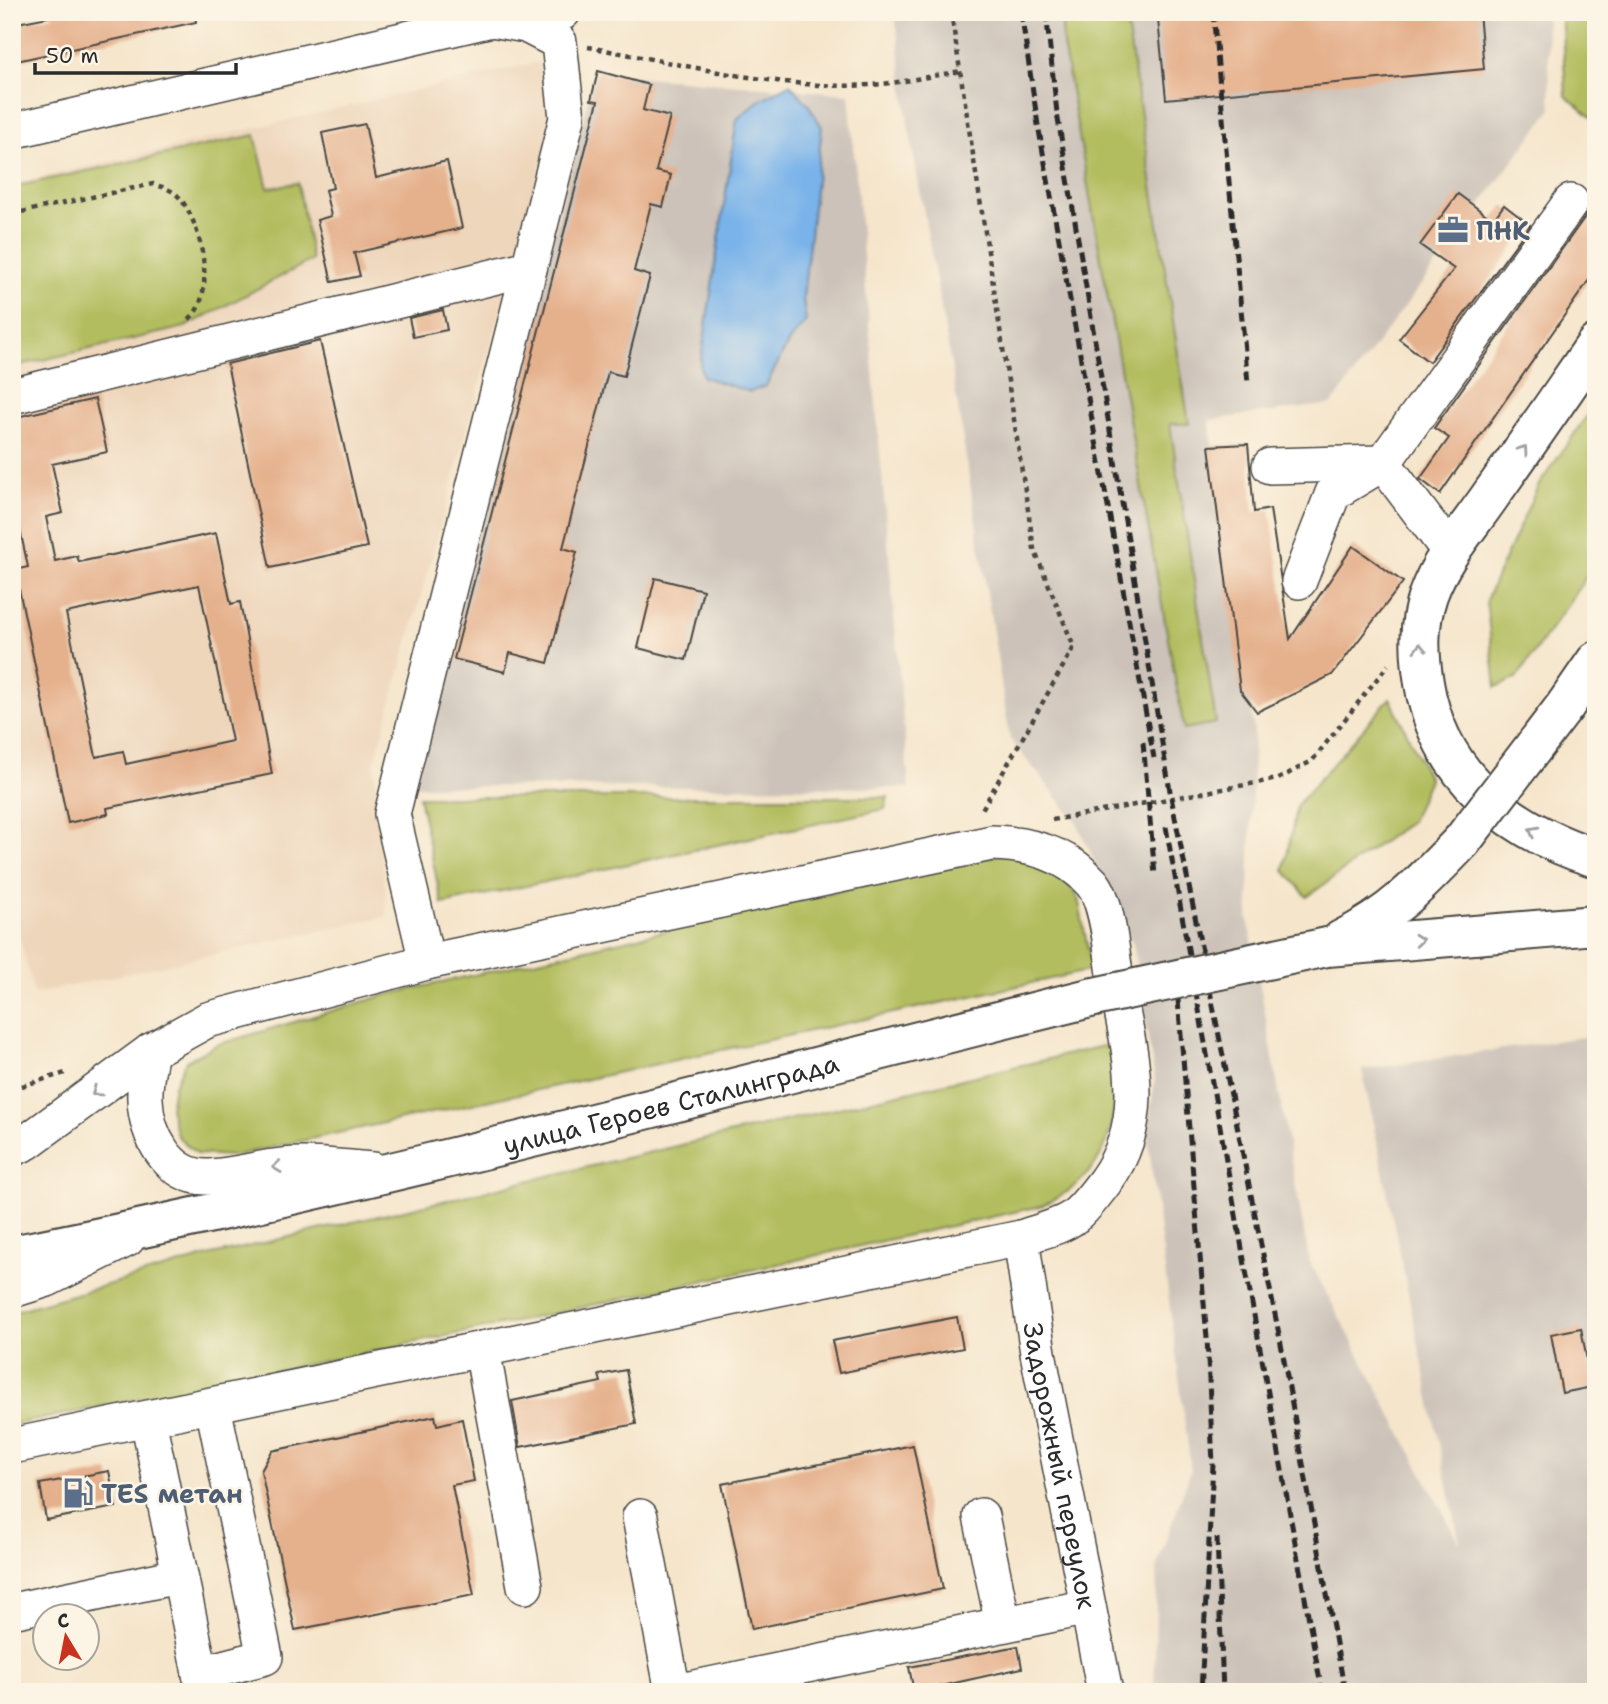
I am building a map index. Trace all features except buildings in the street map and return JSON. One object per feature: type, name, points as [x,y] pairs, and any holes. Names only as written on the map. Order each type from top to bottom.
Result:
[{"type":"main road","points":[[1596,344],[1450,552],[1429,593],[1419,626],[1420,661],[1435,730],[1454,765],[1495,805],[1525,828],[1570,850],[1596,858]]},
{"type":"main road","points":[[1327,947],[1374,925],[1399,905],[1462,841],[1596,661]]},
{"type":"main road","points":[[1327,947],[1596,925]]},
{"type":"main road","name":"улица Героев Сталинграда","points":[[13,1264],[148,1228],[394,1171],[1094,997],[1327,947]]},
{"type":"street","points":[[12,131],[492,19],[561,27],[567,118],[392,814],[427,962]]},
{"type":"street","points":[[1298,581],[1333,493],[1383,463],[1572,202]]},
{"type":"street","points":[[12,396],[529,268]]},
{"type":"street","points":[[1269,466],[1383,463]]},
{"type":"street","points":[[1383,463],[1450,552]]},
{"type":"street","points":[[12,1149],[27,1142],[151,1051],[207,1020],[427,962],[962,848],[1005,843],[1050,851],[1094,885],[1105,917],[1130,1062],[1134,1111],[1129,1138],[1119,1162],[1074,1217],[1021,1238],[12,1446]]},
{"type":"street","points":[[151,1051],[145,1101],[151,1133],[161,1151],[175,1166],[190,1174],[207,1177],[285,1165],[394,1171]]},
{"type":"street","name":"Задорожный переулок","points":[[1021,1238],[1038,1353],[1105,1692]]},
{"type":"street","points":[[482,1349],[525,1586]]},
{"type":"street","points":[[148,1419],[202,1683],[265,1657],[213,1406]]},
{"type":"street","points":[[981,1516],[1003,1625]]},
{"type":"street","points":[[640,1517],[675,1692],[1088,1607]]},
{"type":"street","points":[[12,1611],[178,1576]]},
{"type":"path","points":[[951,12],[1034,549],[1074,647],[962,848]]},
{"type":"path","points":[[561,27],[753,76],[811,83],[870,85],[961,72]]},
{"type":"path","points":[[12,214],[153,184],[169,190],[178,196],[192,219],[204,263],[205,294],[199,311],[185,321]]},
{"type":"shaded area","points":[[895,12],[1546,12],[1551,110],[1332,404],[1209,420],[1254,731],[1248,918],[1309,1260],[1460,1544],[1362,1070],[1596,1035],[1596,1692],[1154,1692],[1157,1565],[1191,1470],[1147,1132],[1155,1079],[1133,944],[1076,821],[1010,739],[951,363],[908,124]]},
{"type":"shaded area","points":[[539,62],[554,118],[374,765],[387,916],[34,994],[12,905],[12,184]]},
{"type":"shaded area","points":[[595,73],[849,94],[909,788],[414,786]]},
{"type":"green space","points":[[1061,12],[1125,12],[1189,424],[1170,424],[1216,723],[1184,729],[1063,45]]},
{"type":"green space","points":[[1561,12],[1596,12],[1596,121],[1566,96]]},
{"type":"green space","points":[[255,135],[268,188],[298,183],[312,260],[185,327],[12,367],[12,187]]},
{"type":"green space","points":[[1596,403],[1596,563],[1516,679],[1496,687],[1486,600],[1538,486]]},
{"type":"green space","points":[[1390,698],[1429,779],[1411,821],[1307,897],[1284,870],[1297,805]]},
{"type":"green space","points":[[419,797],[888,797],[885,809],[442,904]]},
{"type":"green space","points":[[1004,853],[1063,876],[1078,898],[1092,970],[232,1156],[197,1154],[177,1136],[170,1108],[174,1085],[186,1061],[216,1045],[382,996]]},
{"type":"green space","points":[[1112,1044],[1114,1095],[1107,1140],[1085,1177],[1066,1193],[1041,1206],[529,1319],[12,1425],[12,1312],[212,1255]]},
{"type":"water","points":[[790,84],[808,104],[822,127],[803,298],[806,321],[789,341],[766,386],[750,392],[703,377],[700,366],[737,119],[758,101]]},
{"type":"railway","points":[[1021,12],[1038,125],[1154,758]]},
{"type":"railway","points":[[1046,12],[1057,113],[1171,797],[1281,1344],[1345,1692]]},
{"type":"railway","points":[[1213,12],[1248,383]]},
{"type":"railway","points":[[1143,742],[1155,875]]},
{"type":"railway","points":[[1166,827],[1322,1692]]},
{"type":"railway","points":[[1178,1000],[1207,1338],[1213,1464],[1201,1692]]},
{"type":"railway","points":[[1217,1538],[1223,1692]]},
{"type":"place","name":"ПНК","points":[[1453,230]]},
{"type":"place","name":"TES метан","points":[[78,1493]]}]
